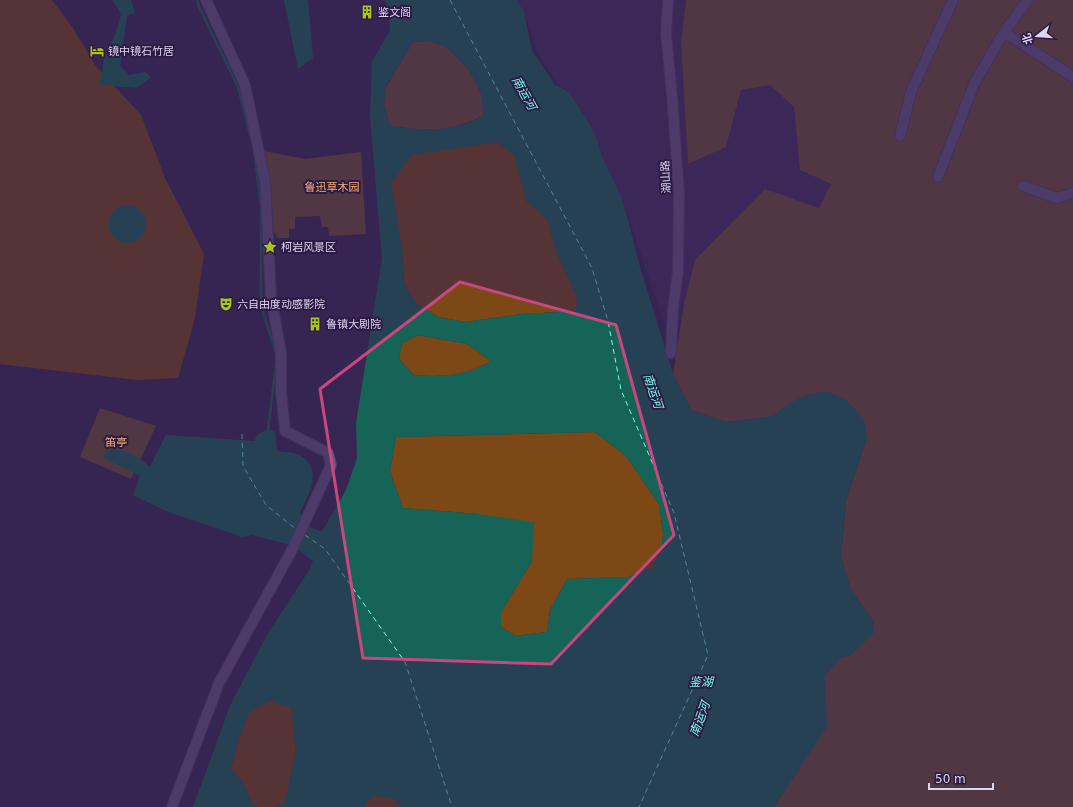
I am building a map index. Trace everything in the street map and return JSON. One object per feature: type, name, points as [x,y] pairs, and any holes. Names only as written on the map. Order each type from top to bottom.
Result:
[{"type":"street","points":[[172,807],[219,683],[292,550],[331,466],[328,453],[285,431],[281,391],[280,353],[271,297],[265,181],[245,85],[206,0]]},
{"type":"street","name":"湖山路","points":[[668,0],[666,34],[679,193],[678,270],[673,308],[671,352]]},
{"type":"street","points":[[900,136],[911,92],[953,0]]},
{"type":"street","points":[[938,177],[974,84],[1004,32],[1028,0]]},
{"type":"street","points":[[1004,32],[1073,77]]},
{"type":"street","points":[[1023,186],[1057,198],[1073,193]]},
{"type":"highlighted area","points":[[460,282],[616,325],[674,535],[551,664],[363,658],[320,389]]},
{"type":"shaded area","points":[[0,0],[52,0],[73,28],[95,65],[141,115],[165,178],[204,254],[195,318],[178,378],[137,380],[0,364]]},
{"type":"shaded area","points":[[516,0],[686,0],[681,43],[688,164],[726,147],[741,90],[770,85],[794,107],[800,170],[831,184],[820,208],[690,318],[664,322],[623,201],[602,156],[594,131],[569,92],[557,84],[536,48],[524,11]]},
{"type":"shaded area","points":[[497,142],[514,155],[527,202],[547,219],[557,254],[577,296],[576,311],[522,314],[465,322],[438,317],[416,303],[404,283],[402,248],[391,183],[412,154]]},
{"type":"shaded area","points":[[418,335],[467,344],[491,361],[473,370],[444,376],[414,375],[399,359],[402,343]]},
{"type":"shaded area","points":[[595,432],[626,456],[659,504],[663,533],[662,549],[652,568],[628,577],[567,579],[550,610],[547,632],[516,636],[501,627],[501,612],[532,561],[478,514],[403,508],[390,472],[396,437]]},
{"type":"shaded area","points":[[269,701],[291,706],[296,751],[285,803],[276,807],[258,807],[253,804],[242,781],[231,769],[239,738],[249,712]]},
{"type":"shaded area","points":[[373,795],[394,799],[401,807],[363,807]]},
{"type":"green space","points":[[686,0],[1073,0],[1073,807],[774,807],[826,727],[825,675],[842,657],[851,655],[874,622],[850,588],[841,556],[846,501],[867,438],[773,416],[726,422],[691,410],[673,374],[684,304],[695,260],[765,189],[819,208],[831,184],[800,170],[794,107],[770,85],[741,90],[726,147],[688,164],[681,43]]},
{"type":"green space","points":[[430,41],[448,48],[470,71],[482,95],[484,115],[472,121],[449,128],[415,129],[390,126],[384,104],[386,87],[413,42]]},
{"type":"green space","name":"鲁迅草木园","points":[[264,151],[305,159],[361,152],[366,234],[329,236],[328,227],[322,227],[320,216],[295,217],[295,229],[289,229],[289,238],[278,238],[272,230],[269,178]]},
{"type":"green space","name":"笛亭","points":[[100,408],[156,426],[131,479],[80,457]]},
{"type":"water","points":[[113,0],[131,0],[135,13],[127,16],[120,66],[129,75],[145,72],[151,77],[137,88],[99,85],[104,60],[116,32],[121,14]]},
{"type":"water","points":[[284,0],[308,0],[313,58],[298,69]]},
{"type":"water","name":"鉴湖","points":[[385,0],[516,0],[524,11],[532,51],[555,85],[569,92],[594,131],[602,156],[623,201],[640,267],[673,374],[691,410],[726,422],[773,416],[788,404],[806,395],[827,391],[846,400],[864,419],[867,438],[846,501],[841,556],[850,588],[874,622],[873,634],[851,655],[842,657],[825,675],[827,727],[774,807],[401,807],[394,799],[373,796],[363,807],[276,807],[285,803],[296,751],[291,707],[269,701],[249,712],[239,738],[231,768],[242,781],[253,804],[258,807],[193,807],[230,706],[268,633],[310,569],[313,561],[294,546],[252,535],[242,537],[166,511],[133,495],[140,476],[104,458],[106,449],[120,450],[130,453],[150,467],[166,435],[254,441],[258,434],[268,429],[275,432],[277,451],[299,455],[308,462],[313,475],[312,483],[310,491],[300,512],[305,525],[322,532],[346,490],[357,458],[356,423],[382,258],[370,116],[372,62],[390,30],[388,8]],"holes":[[[430,41],[448,48],[470,71],[482,95],[483,116],[471,122],[449,128],[426,130],[390,126],[384,104],[386,86],[413,42]],[[497,142],[514,155],[527,202],[547,219],[557,254],[577,296],[576,311],[522,314],[465,322],[438,317],[416,303],[404,283],[402,248],[391,183],[412,155]],[[418,335],[467,344],[491,361],[473,370],[444,376],[414,375],[399,359],[402,343]],[[595,432],[626,456],[659,504],[663,533],[662,549],[652,568],[628,577],[567,579],[550,610],[547,632],[516,636],[501,627],[501,612],[532,561],[534,522],[478,514],[403,508],[390,472],[396,437]]]},
{"type":"water","points":[[127,205],[137,208],[143,214],[146,224],[143,234],[137,240],[127,243],[117,240],[111,234],[108,224],[111,214],[117,208]]},
{"type":"waterway","points":[[197,0],[238,87],[250,135]]},
{"type":"waterway","points":[[255,157],[261,208],[261,306],[277,356],[268,429]]},
{"type":"ferry route","points":[[450,0],[592,268],[608,321],[621,390],[674,513],[708,655],[639,807]]},
{"type":"ferry route","points":[[242,434],[243,466],[266,505],[297,530]]},
{"type":"ferry route","points":[[305,535],[325,549],[405,662],[452,807]]},
{"type":"place","name":"鉴文阁","points":[[367,12]]},
{"type":"place","name":"镜中镜石竹居","points":[[97,51]]},
{"type":"place","name":"柯岩风景区","points":[[270,247]]},
{"type":"place","name":"六自由度动感影院","points":[[226,304]]},
{"type":"place","name":"鲁镇大剧院","points":[[315,324]]},
{"type":"water label","name":"南运河","points":[[524,93]]},
{"type":"water label","name":"南运河","points":[[653,391]]},
{"type":"water label","name":"南运河","points":[[700,719]]}]
